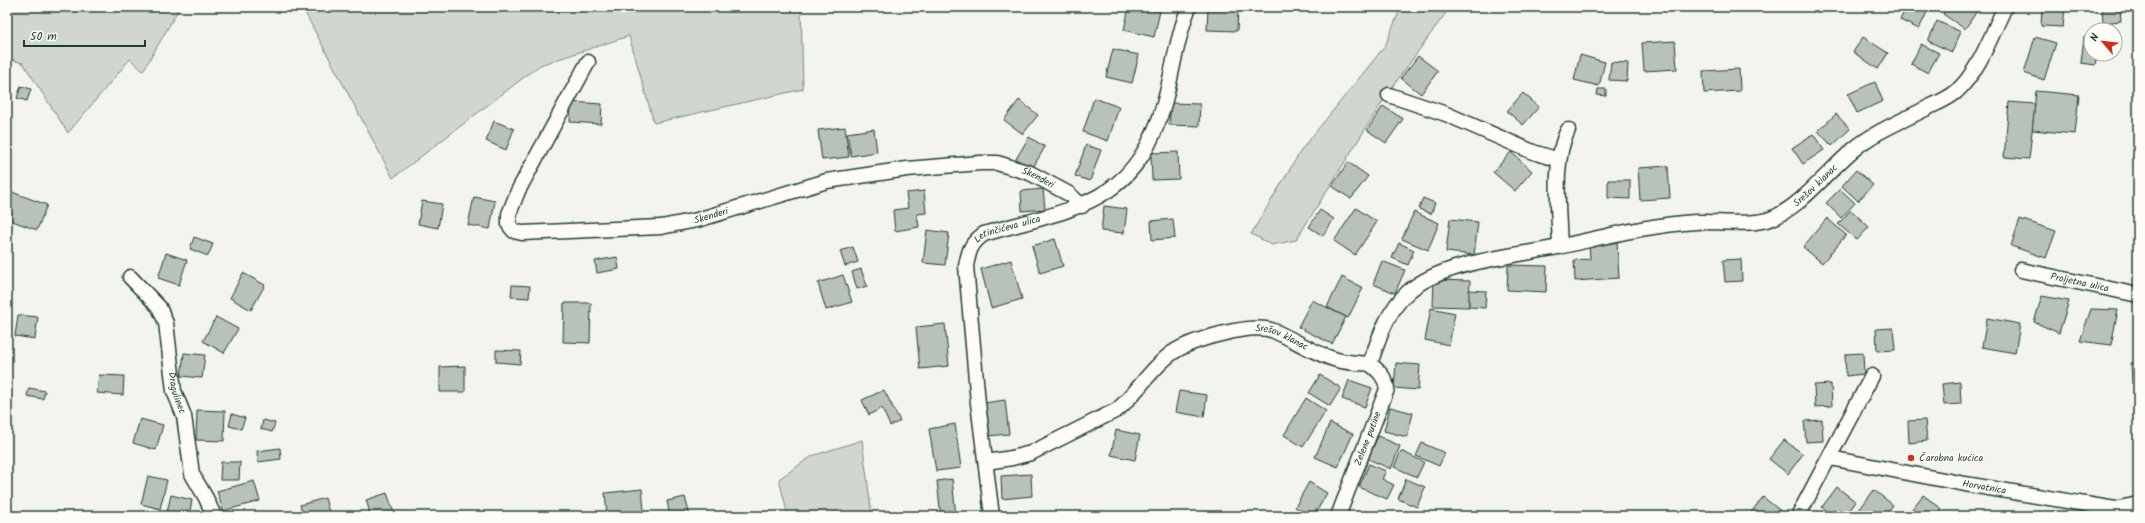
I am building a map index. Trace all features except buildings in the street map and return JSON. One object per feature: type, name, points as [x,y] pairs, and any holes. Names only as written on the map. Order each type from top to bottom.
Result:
[{"type":"street","name":"Letinčićeva ulica","points":[[992,516],[978,403],[966,266],[968,254],[974,241],[984,234],[1082,206],[1109,192],[1124,180],[1148,145],[1164,103],[1180,30],[1188,7]]},
{"type":"street","name":"Srešov klanac","points":[[986,462],[1031,453],[1117,410],[1128,401],[1160,363],[1172,353],[1189,344],[1242,329],[1263,327],[1336,360],[1370,364],[1384,324],[1398,304],[1417,286],[1464,266],[1560,246],[1635,228],[1696,222],[1769,220],[1785,211],[1854,149],[1955,93],[1967,80],[1978,63],[2005,7]]},
{"type":"street","name":"Skenderi","points":[[588,62],[518,190],[509,214],[508,225],[514,231],[522,234],[661,227],[697,220],[827,181],[907,169],[980,163],[997,163],[1030,173],[1069,194],[1082,206]]},
{"type":"street","points":[[1389,95],[1446,114],[1533,152],[1559,160]]},
{"type":"street","points":[[1560,246],[1559,160],[1562,141],[1568,130]]},
{"type":"street","name":"Proljetna ulica","points":[[2021,270],[2138,295]]},
{"type":"street","name":"Dragulinec","points":[[130,276],[159,307],[165,318],[174,391],[184,416],[192,474],[206,498],[214,516]]},
{"type":"street","name":"Zelene putine","points":[[1338,516],[1387,389],[1386,383],[1379,372],[1370,364]]},
{"type":"street","points":[[1798,516],[1872,376]]},
{"type":"street","name":"Horvatnica","points":[[1830,458],[1965,484],[2116,508],[2138,504]]},
{"type":"shaded area","points":[[7,7],[180,7],[143,71],[130,59],[68,133],[23,63],[7,59]]},
{"type":"shaded area","points":[[302,7],[801,7],[803,89],[654,123],[629,36],[540,65],[393,178]]},
{"type":"shaded area","points":[[1401,7],[1450,7],[1386,96],[1296,240],[1272,245],[1251,234],[1302,149],[1385,46]]},
{"type":"shaded area","points":[[862,440],[872,516],[788,516],[779,479],[812,456]]},
{"type":"place","name":"Čarobna kućica","points":[[1911,458]]}]
